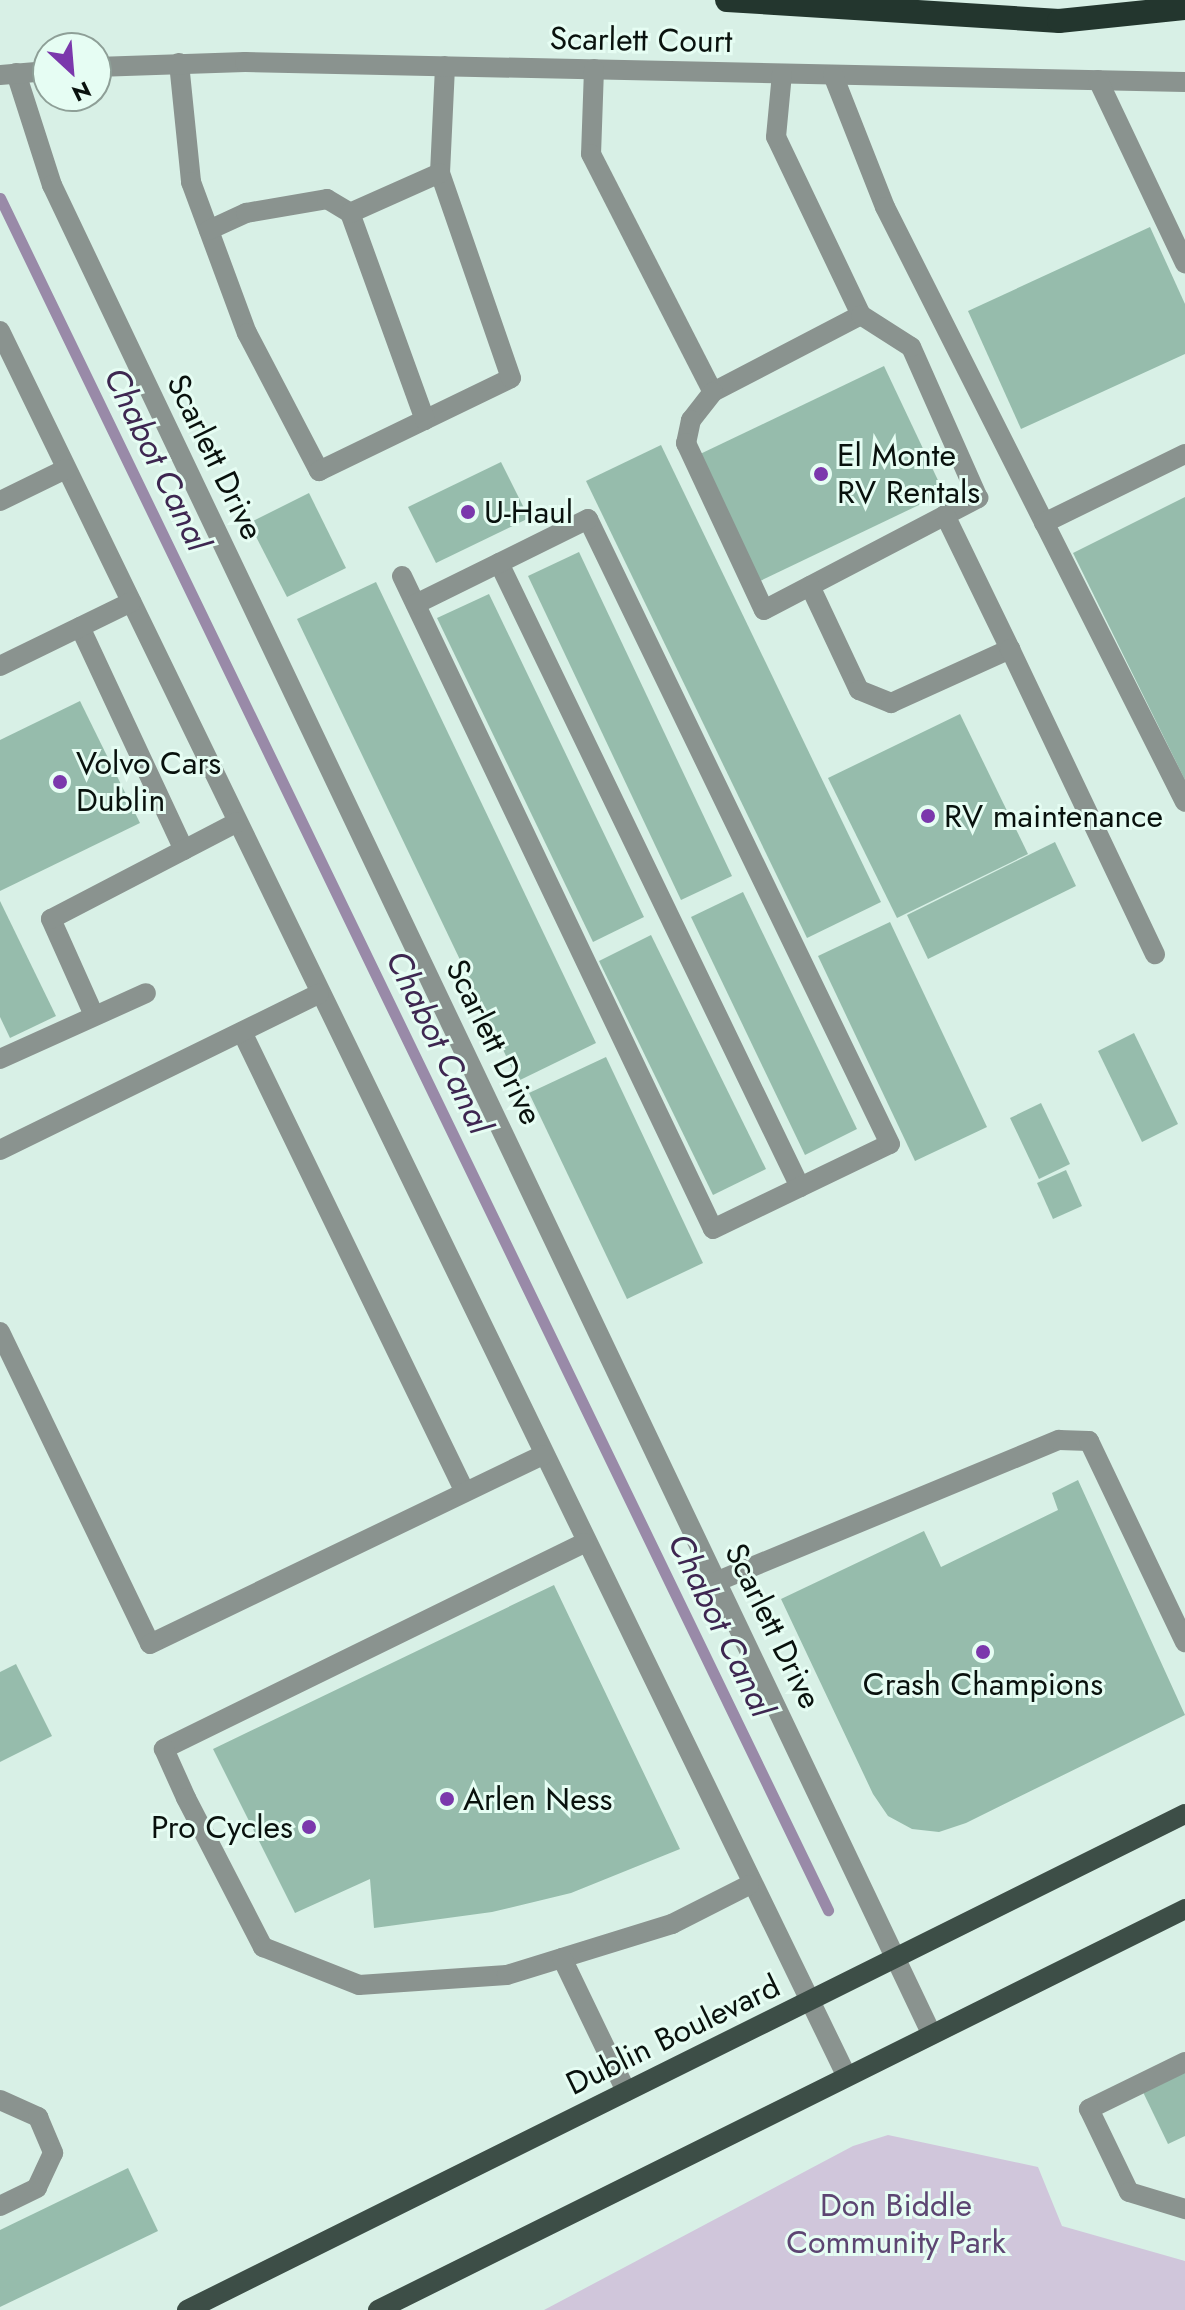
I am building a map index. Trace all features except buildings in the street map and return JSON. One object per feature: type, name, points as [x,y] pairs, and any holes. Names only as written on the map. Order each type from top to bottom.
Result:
[{"type":"highway","points":[[727,0],[1059,21],[1185,8]]},
{"type":"main road","name":"Dublin Boulevard","points":[[187,2310],[1185,1814]]},
{"type":"main road","points":[[378,2310],[845,2073],[1185,1909]]},
{"type":"street","name":"Scarlett Court","points":[[112,66],[179,63],[445,66],[1185,82]]},
{"type":"street","points":[[179,63],[191,182],[247,333],[319,471],[511,378],[440,173],[445,66]]},
{"type":"street","points":[[594,69],[591,154],[713,392]]},
{"type":"street","points":[[8,74],[32,72]]},
{"type":"street","name":"Scarlett Drive","points":[[8,74],[52,185],[930,2031]]},
{"type":"street","points":[[782,74],[776,137],[861,315],[911,347],[978,498],[764,610],[686,443],[691,420],[713,392],[861,315]]},
{"type":"street","points":[[833,75],[885,207],[1185,802]]},
{"type":"street","points":[[1098,80],[1185,263]]},
{"type":"street","points":[[350,213],[440,173]]},
{"type":"street","points":[[209,230],[246,213],[327,199],[350,213],[425,420]]},
{"type":"street","points":[[0,331],[749,1885],[812,2000],[845,2073]]},
{"type":"street","points":[[1044,523],[1185,454]]},
{"type":"street","points":[[0,501],[66,469]]},
{"type":"street","points":[[945,515],[1155,954]]},
{"type":"street","points":[[402,576],[713,1229],[890,1144],[588,519],[416,604]]},
{"type":"street","points":[[499,563],[800,1187]]},
{"type":"street","points":[[810,586],[859,690],[891,703],[1010,649]]},
{"type":"street","points":[[0,666],[131,602]]},
{"type":"street","points":[[80,627],[184,850]]},
{"type":"street","points":[[93,1013],[51,919],[237,822]]},
{"type":"street","points":[[0,1059],[93,1013],[146,993]]},
{"type":"street","points":[[0,1150],[319,994]]},
{"type":"street","points":[[242,1032],[465,1492]]},
{"type":"street","points":[[0,1332],[150,1644],[543,1455]]},
{"type":"street","points":[[718,1581],[1059,1440],[1089,1441],[1185,1642]]},
{"type":"street","points":[[584,1543],[164,1749],[263,1947],[359,1985],[507,1975],[672,1924],[749,1885]]},
{"type":"street","points":[[562,1958],[626,2091]]},
{"type":"street","points":[[1185,2062],[1089,2109],[1129,2192],[1185,2209]]},
{"type":"street","points":[[0,2100],[38,2117],[53,2153],[37,2188],[0,2206]]},
{"type":"green space","name":"Don Biddle Community Park","points":[[888,2135],[1038,2167],[1062,2226],[1185,2261],[1185,2310],[544,2310],[853,2146]]},
{"type":"waterway","name":"Chabot Canal","points":[[0,198],[828,1910]]},
{"type":"place","name":"El Monte RV Rentals","points":[[821,474]]},
{"type":"place","name":"U-Haul","points":[[468,512]]},
{"type":"place","name":"Volvo Cars Dublin","points":[[60,782]]},
{"type":"place","name":"RV maintenance","points":[[928,816]]},
{"type":"place","name":"Crash Champions","points":[[983,1652]]},
{"type":"place","name":"Arlen Ness","points":[[447,1799]]},
{"type":"place","name":"Pro Cycles","points":[[309,1827]]}]
